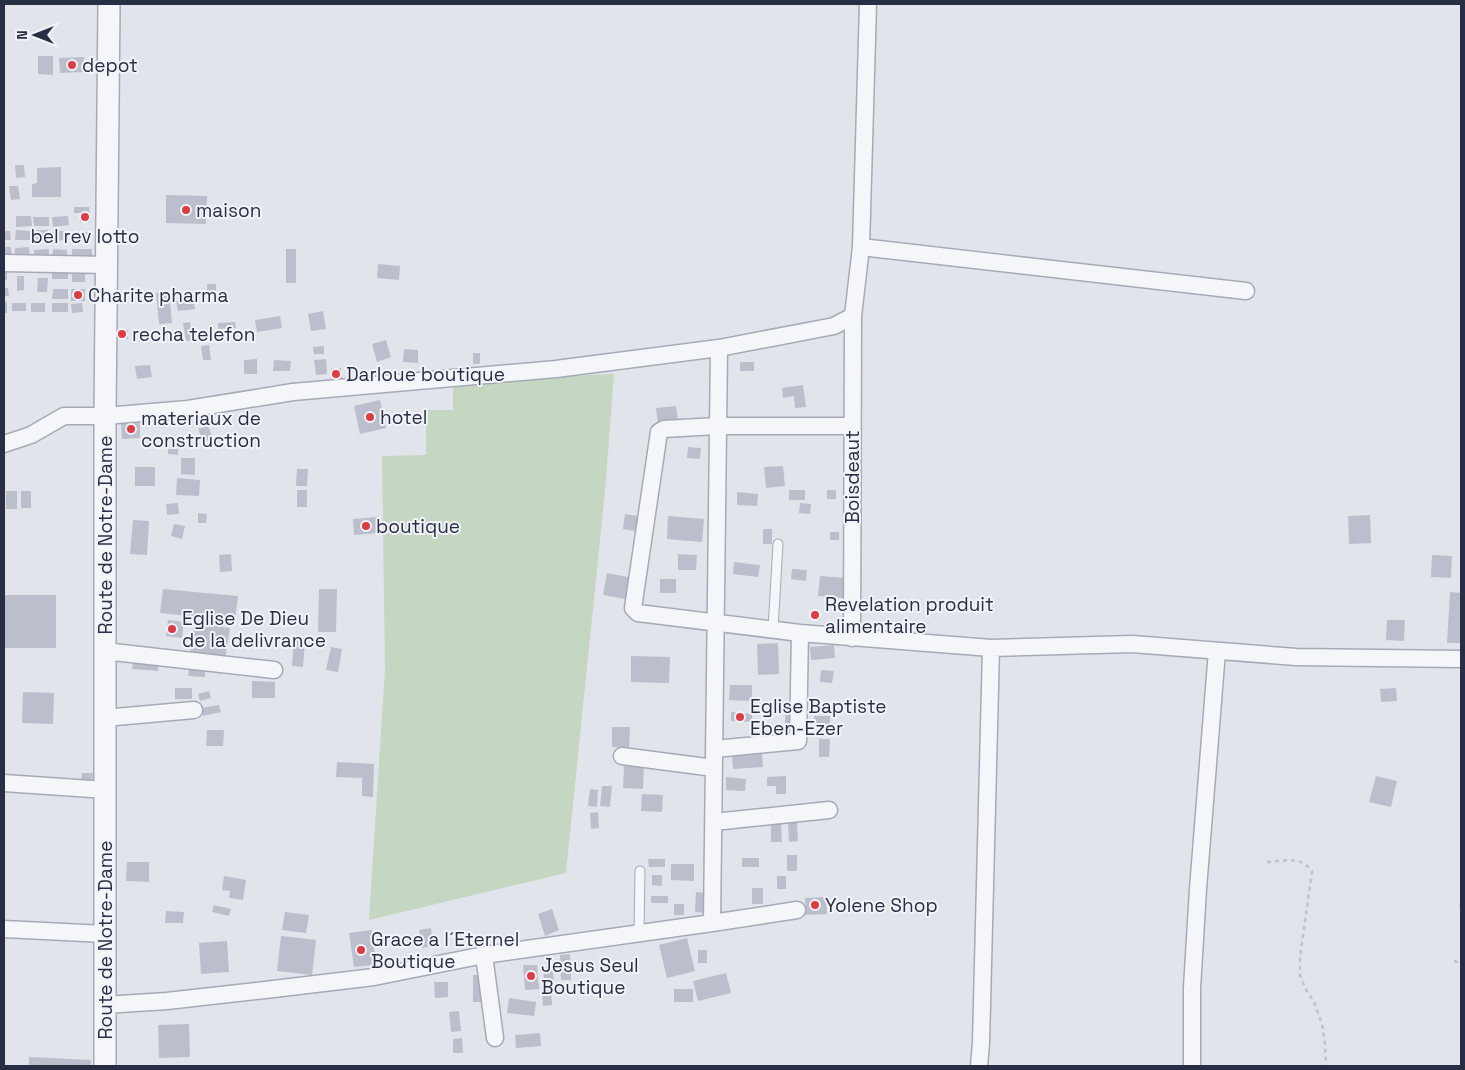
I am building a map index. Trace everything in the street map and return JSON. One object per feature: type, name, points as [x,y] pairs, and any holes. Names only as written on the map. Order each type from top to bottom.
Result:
[{"type":"street","name":"Route de Notre-Dame","points":[[105,1066],[106,790],[104,652],[116,415],[107,265],[109,4]]},
{"type":"street","name":"Boisdeaut","points":[[852,638],[853,316],[861,248],[868,4]]},
{"type":"street","points":[[861,248],[1246,291]]},
{"type":"street","points":[[4,263],[107,265]]},
{"type":"street","points":[[4,444],[31,435],[64,416],[116,415],[188,409],[294,392],[556,369],[719,348],[834,326],[853,316]]},
{"type":"street","points":[[712,923],[719,348]]},
{"type":"street","points":[[852,426],[717,426],[664,429],[659,432],[633,608],[638,613],[800,633],[991,648],[1132,644],[1296,658],[1461,659]]},
{"type":"street","points":[[714,749],[798,741],[800,633]]},
{"type":"street","points":[[979,1066],[991,648]]},
{"type":"street","points":[[1192,1066],[1192,988],[1197,899],[1217,651]]},
{"type":"street","points":[[104,652],[274,670]]},
{"type":"street","points":[[104,718],[194,710]]},
{"type":"street","points":[[622,756],[714,768]]},
{"type":"street","points":[[4,783],[106,790]]},
{"type":"street","points":[[714,822],[829,810]]},
{"type":"street","points":[[104,1005],[167,1001],[374,977],[484,955],[797,910]]},
{"type":"street","points":[[4,929],[105,934]]},
{"type":"street","points":[[484,955],[495,1038]]},
{"type":"lane","points":[[773,629],[778,544]]},
{"type":"lane","points":[[639,933],[640,871]]},
{"type":"path","points":[[1267,862],[1296,860],[1308,864],[1312,872],[1300,957],[1300,975],[1305,988],[1314,1002],[1322,1024],[1326,1066]]},
{"type":"path","points":[[1454,961],[1461,963]]},
{"type":"green space","points":[[614,374],[605,491],[566,873],[369,920],[385,669],[382,456],[426,455],[426,410],[453,410],[453,381]]},
{"type":"building","points":[[38,56],[53,56],[53,75],[38,74]]},
{"type":"building","name":"depot","points":[[84,57],[84,72],[60,73],[59,58]]},
{"type":"building","points":[[15,165],[24,165],[25,177],[16,178]]},
{"type":"building","points":[[61,167],[61,197],[32,197],[32,184],[37,183],[37,168]]},
{"type":"building","points":[[9,186],[18,186],[20,199],[11,200]]},
{"type":"building","name":"maison","points":[[166,195],[207,196],[206,224],[166,223]]},
{"type":"building","points":[[74,207],[89,207],[90,222],[80,222],[80,213],[74,213]]},
{"type":"building","points":[[16,216],[31,216],[32,226],[16,227]]},
{"type":"building","points":[[68,216],[69,225],[53,227],[52,217]]},
{"type":"building","points":[[33,217],[49,217],[49,226],[34,226]]},
{"type":"building","points":[[16,230],[30,231],[30,240],[15,240]]},
{"type":"building","points":[[33,230],[48,230],[48,241],[33,240]]},
{"type":"building","points":[[4,231],[10,231],[11,240],[4,240]]},
{"type":"building","points":[[53,231],[68,231],[68,240],[53,241]]},
{"type":"building","points":[[73,232],[89,232],[89,242],[73,242]]},
{"type":"building","points":[[4,247],[11,247],[12,258],[4,258]]},
{"type":"building","points":[[29,247],[30,257],[15,258],[15,248]]},
{"type":"building","points":[[49,249],[49,258],[34,259],[34,250]]},
{"type":"building","points":[[53,249],[67,250],[67,260],[52,259]]},
{"type":"building","points":[[72,249],[92,249],[92,260],[72,260]]},
{"type":"building","points":[[286,249],[296,249],[296,283],[286,283]]},
{"type":"building","points":[[378,264],[400,266],[399,280],[377,278]]},
{"type":"building","points":[[4,272],[7,272],[7,280],[4,280]]},
{"type":"building","points":[[52,272],[68,272],[68,279],[52,279]]},
{"type":"building","points":[[72,274],[85,274],[85,282],[72,282]]},
{"type":"building","points":[[17,276],[24,276],[24,290],[17,291]]},
{"type":"building","points":[[38,278],[48,278],[47,292],[37,292]]},
{"type":"building","points":[[207,284],[216,284],[216,296],[207,296]]},
{"type":"building","points":[[4,288],[8,288],[9,296],[4,296]]},
{"type":"building","points":[[53,289],[68,289],[68,299],[52,299]]},
{"type":"building","name":"Charite pharma","points":[[71,289],[85,289],[85,301],[71,301]]},
{"type":"building","points":[[169,292],[172,323],[159,324],[156,293]]},
{"type":"building","points":[[193,298],[195,309],[178,311],[176,301]]},
{"type":"building","points":[[4,301],[7,302],[7,313],[4,313]]},
{"type":"building","points":[[12,303],[26,303],[26,311],[12,311]]},
{"type":"building","points":[[31,303],[45,303],[45,312],[31,312]]},
{"type":"building","points":[[52,303],[68,303],[68,312],[52,312]]},
{"type":"building","points":[[82,303],[83,312],[72,313],[71,304]]},
{"type":"building","points":[[323,311],[326,329],[311,331],[308,314]]},
{"type":"building","points":[[280,316],[282,328],[257,332],[255,320]]},
{"type":"building","points":[[190,322],[193,340],[186,341],[183,323]]},
{"type":"building","points":[[235,322],[236,328],[218,329],[218,323]]},
{"type":"building","name":"recha telefon","points":[[115,329],[128,330],[128,339],[115,339]]},
{"type":"building","points":[[386,340],[391,357],[377,362],[372,344]]},
{"type":"building","points":[[209,345],[211,360],[203,360],[201,346]]},
{"type":"building","points":[[324,346],[324,354],[314,354],[313,347]]},
{"type":"building","points":[[404,349],[418,350],[418,363],[403,362]]},
{"type":"building","points":[[473,353],[480,353],[480,364],[473,364]]},
{"type":"building","points":[[257,359],[257,374],[244,374],[244,360]]},
{"type":"building","points":[[326,359],[327,374],[316,375],[314,360]]},
{"type":"building","points":[[274,360],[291,361],[290,371],[273,371]]},
{"type":"building","points":[[740,362],[754,362],[754,371],[740,371]]},
{"type":"building","points":[[150,365],[152,377],[137,379],[135,366]]},
{"type":"building","name":"Darloue boutique","points":[[341,368],[342,380],[332,380],[331,369]]},
{"type":"building","points":[[803,385],[806,407],[795,408],[794,396],[783,398],[782,388]]},
{"type":"building","name":"hotel","points":[[380,400],[386,428],[360,434],[354,406]]},
{"type":"building","points":[[676,406],[678,422],[658,425],[656,408]]},
{"type":"building","name":"materiaux de construction","points":[[121,420],[140,420],[140,438],[122,439]]},
{"type":"building","points":[[208,426],[213,438],[203,442],[198,429]]},
{"type":"building","points":[[688,447],[701,448],[700,459],[687,458]]},
{"type":"building","points":[[168,449],[178,449],[178,455],[168,454]]},
{"type":"building","points":[[181,458],[195,458],[195,475],[181,474]]},
{"type":"building","points":[[783,466],[785,486],[766,488],[764,467]]},
{"type":"building","points":[[135,467],[155,467],[155,486],[135,486]]},
{"type":"building","points":[[297,469],[308,469],[307,486],[296,486]]},
{"type":"building","points":[[177,478],[200,480],[199,496],[176,495]]},
{"type":"building","points":[[297,490],[307,490],[307,507],[297,507]]},
{"type":"building","points":[[789,490],[805,490],[805,500],[789,500]]},
{"type":"building","points":[[827,490],[836,490],[836,499],[827,499]]},
{"type":"building","points":[[6,491],[17,491],[17,509],[6,509]]},
{"type":"building","points":[[21,491],[31,491],[31,508],[21,508]]},
{"type":"building","points":[[737,492],[758,494],[757,506],[737,505]]},
{"type":"building","points":[[178,503],[179,514],[167,515],[166,504]]},
{"type":"building","points":[[800,503],[811,504],[810,514],[799,513]]},
{"type":"building","points":[[198,513],[207,514],[206,523],[198,523]]},
{"type":"building","points":[[625,514],[644,517],[642,532],[623,529]]},
{"type":"building","points":[[1370,515],[1371,543],[1349,544],[1348,516]]},
{"type":"building","points":[[668,516],[704,519],[702,542],[667,539]]},
{"type":"building","name":"boutique","points":[[378,517],[379,533],[354,535],[353,519]]},
{"type":"building","points":[[133,520],[149,521],[147,555],[130,554]]},
{"type":"building","points":[[174,524],[185,526],[182,539],[171,536]]},
{"type":"building","points":[[763,529],[772,529],[772,544],[763,544]]},
{"type":"building","points":[[830,532],[839,532],[839,540],[830,540]]},
{"type":"building","points":[[231,554],[232,571],[220,572],[219,555]]},
{"type":"building","points":[[678,554],[697,555],[696,570],[678,570]]},
{"type":"building","points":[[1432,555],[1452,556],[1451,578],[1431,577]]},
{"type":"building","points":[[734,562],[760,565],[758,577],[733,574]]},
{"type":"building","points":[[792,569],[807,570],[806,581],[791,579]]},
{"type":"building","points":[[607,573],[633,578],[630,600],[603,595]]},
{"type":"building","points":[[820,576],[845,578],[843,598],[818,596]]},
{"type":"building","points":[[660,579],[676,579],[676,593],[660,593]]},
{"type":"building","points":[[163,589],[238,596],[235,621],[160,613]]},
{"type":"building","points":[[319,589],[337,589],[336,632],[318,632]]},
{"type":"building","points":[[1450,592],[1461,593],[1461,643],[1447,643]]},
{"type":"building","points":[[4,595],[56,595],[56,648],[4,648]]},
{"type":"building","points":[[819,611],[820,620],[812,620],[812,612]]},
{"type":"building","points":[[168,620],[184,622],[182,638],[166,636]]},
{"type":"building","points":[[1387,620],[1405,620],[1404,641],[1386,640]]},
{"type":"building","points":[[194,623],[230,628],[225,659],[190,654]]},
{"type":"building","points":[[294,639],[305,640],[303,667],[292,666]]},
{"type":"building","points":[[778,643],[779,674],[758,675],[757,644]]},
{"type":"building","points":[[834,645],[835,658],[811,660],[810,647]]},
{"type":"building","points":[[331,647],[342,649],[338,672],[326,670]]},
{"type":"building","points":[[631,656],[670,657],[669,683],[631,682]]},
{"type":"building","points":[[134,658],[159,661],[158,671],[132,669]]},
{"type":"building","points":[[189,667],[205,668],[205,677],[188,676]]},
{"type":"building","points":[[821,670],[834,671],[832,683],[820,682]]},
{"type":"building","points":[[252,681],[275,682],[275,698],[252,698]]},
{"type":"building","points":[[730,685],[752,685],[752,701],[729,700]]},
{"type":"building","points":[[175,688],[192,688],[192,699],[175,699]]},
{"type":"building","points":[[1396,688],[1397,701],[1381,702],[1380,689]]},
{"type":"building","points":[[209,691],[211,698],[200,701],[198,694]]},
{"type":"building","points":[[23,692],[54,693],[53,724],[22,723]]},
{"type":"building","points":[[219,705],[221,712],[203,716],[201,708]]},
{"type":"building","points":[[786,710],[796,711],[795,730],[784,729]]},
{"type":"building","points":[[731,712],[752,714],[752,722],[731,721]]},
{"type":"building","points":[[814,716],[830,716],[830,728],[814,728]]},
{"type":"building","points":[[612,727],[630,727],[629,748],[612,747]]},
{"type":"building","points":[[207,730],[224,730],[223,746],[206,746]]},
{"type":"building","points":[[819,739],[830,739],[829,757],[819,757]]},
{"type":"building","points":[[762,754],[763,767],[733,769],[732,755]]},
{"type":"building","points":[[337,762],[374,764],[373,797],[362,796],[362,778],[336,777]]},
{"type":"building","points":[[624,765],[644,766],[643,789],[623,788]]},
{"type":"building","points":[[82,773],[93,773],[92,783],[81,783]]},
{"type":"building","points":[[786,776],[786,794],[776,794],[776,786],[767,786],[767,777]]},
{"type":"building","points":[[1376,776],[1397,781],[1391,807],[1369,802]]},
{"type":"building","points":[[726,777],[746,779],[745,791],[726,790]]},
{"type":"building","points":[[602,786],[612,786],[610,807],[600,806]]},
{"type":"building","points":[[590,789],[598,790],[597,807],[588,806]]},
{"type":"building","points":[[642,794],[663,795],[662,812],[641,811]]},
{"type":"building","points":[[598,812],[599,828],[591,829],[590,813]]},
{"type":"building","points":[[797,822],[798,841],[789,842],[788,823]]},
{"type":"building","points":[[771,824],[781,824],[782,842],[771,842]]},
{"type":"building","points":[[787,855],[797,855],[797,871],[787,871]]},
{"type":"building","points":[[742,858],[759,858],[759,867],[742,867]]},
{"type":"building","points":[[648,859],[665,859],[665,867],[649,867]]},
{"type":"building","points":[[127,862],[149,862],[149,882],[126,881]]},
{"type":"building","points":[[671,864],[694,864],[694,881],[671,880]]},
{"type":"building","points":[[652,875],[662,875],[662,886],[652,885]]},
{"type":"building","points":[[224,876],[246,880],[243,900],[229,898],[230,891],[222,890]]},
{"type":"building","points":[[777,876],[786,876],[786,889],[777,889]]},
{"type":"building","points":[[752,888],[763,888],[763,904],[752,904]]},
{"type":"building","points":[[696,892],[708,893],[707,913],[695,912]]},
{"type":"building","points":[[651,896],[668,896],[668,903],[651,903]]},
{"type":"building","points":[[826,897],[827,914],[806,915],[805,898]]},
{"type":"building","points":[[674,904],[684,904],[684,915],[674,915]]},
{"type":"building","points":[[214,905],[231,909],[229,916],[212,912]]},
{"type":"building","points":[[552,909],[559,930],[545,936],[538,914]]},
{"type":"building","points":[[166,911],[184,912],[183,923],[165,923]]},
{"type":"building","points":[[285,912],[309,915],[306,933],[282,930]]},
{"type":"building","points":[[431,928],[433,946],[422,948],[419,930]]},
{"type":"building","points":[[372,930],[376,965],[354,967],[349,933]]},
{"type":"building","points":[[281,936],[316,940],[312,975],[277,971]]},
{"type":"building","points":[[687,938],[695,971],[667,978],[659,945]]},
{"type":"building","points":[[227,941],[229,972],[201,974],[199,943]]},
{"type":"building","points":[[698,950],[707,950],[707,963],[698,963]]},
{"type":"building","points":[[570,954],[571,980],[561,980],[560,955]]},
{"type":"building","points":[[523,965],[537,965],[539,989],[525,990]]},
{"type":"building","points":[[552,966],[554,980],[544,981],[543,968]]},
{"type":"building","points":[[726,973],[731,993],[698,1001],[693,981]]},
{"type":"building","points":[[473,975],[486,975],[486,1002],[473,1002]]},
{"type":"building","points":[[434,982],[448,982],[448,997],[435,998]]},
{"type":"building","points":[[551,988],[552,1005],[543,1006],[542,989]]},
{"type":"building","points":[[674,989],[693,989],[693,1002],[674,1002]]},
{"type":"building","points":[[509,998],[536,1002],[534,1016],[507,1013]]},
{"type":"building","points":[[459,1011],[461,1031],[451,1032],[449,1012]]},
{"type":"building","points":[[189,1024],[190,1057],[159,1058],[158,1025]]},
{"type":"building","points":[[540,1033],[541,1046],[516,1048],[515,1035]]},
{"type":"building","points":[[462,1038],[463,1053],[453,1053],[453,1039]]},
{"type":"building","points":[[29,1057],[91,1060],[91,1066],[29,1066]]},
{"type":"place","name":"depot","points":[[72,65]]},
{"type":"place","name":"maison","points":[[186,210]]},
{"type":"place","name":"bel rev lotto","points":[[85,217]]},
{"type":"place","name":"Charite pharma","points":[[78,295]]},
{"type":"place","name":"recha telefon","points":[[122,334]]},
{"type":"place","name":"Darloue boutique","points":[[336,374]]},
{"type":"place","name":"hotel","points":[[370,417]]},
{"type":"place","name":"materiaux de construction","points":[[131,429]]},
{"type":"place","name":"boutique","points":[[366,526]]},
{"type":"place","name":"Revelation produit alimentaire","points":[[815,615]]},
{"type":"place","name":"Eglise De Dieu de la delivrance","points":[[172,629]]},
{"type":"place","name":"Eglise Baptiste Eben-Ezer","points":[[740,717]]},
{"type":"place","name":"Yolene Shop","points":[[815,905]]},
{"type":"place","name":"Grace a l´Eternel Boutique","points":[[361,950]]},
{"type":"place","name":"Jesus Seul Boutique","points":[[531,976]]}]
